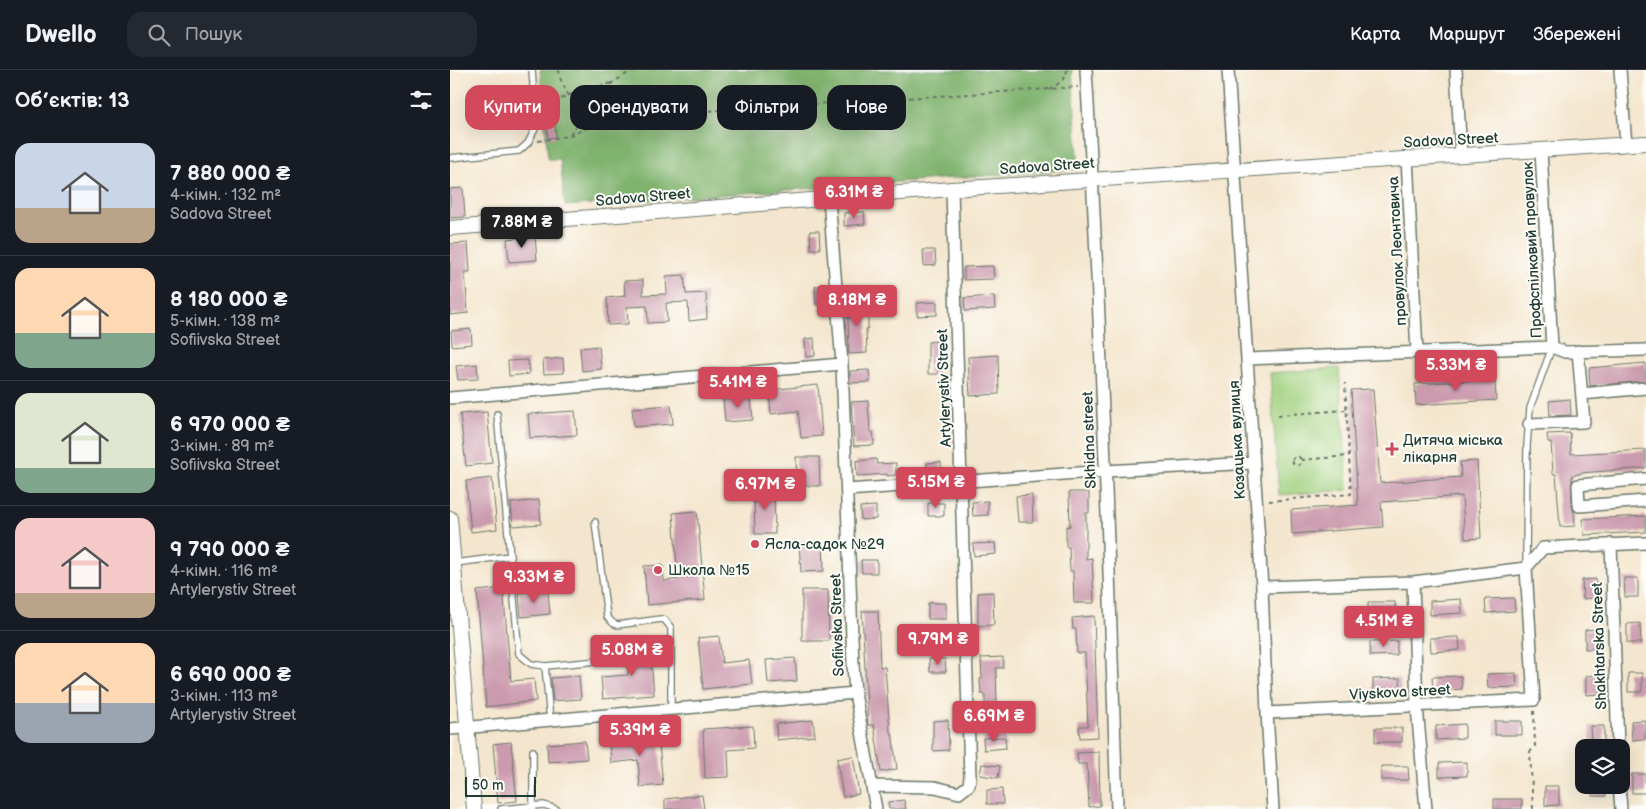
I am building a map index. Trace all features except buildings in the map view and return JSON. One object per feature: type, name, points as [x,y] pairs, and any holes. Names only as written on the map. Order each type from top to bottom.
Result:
[{"type":"street","name":"Skhidna street","points":[[1086,70],[1093,180],[1117,809]]},
{"type":"street","name":"Козацька вулиця","points":[[1228,70],[1262,587],[1273,809]]},
{"type":"street","points":[[1456,70],[1461,156]]},
{"type":"street","points":[[1620,70],[1626,145]]},
{"type":"street","name":"Sadova Street","points":[[450,228],[952,189],[1646,143]]},
{"type":"street","name":"Профспілковий провулок","points":[[1541,151],[1552,347]]},
{"type":"street","name":"провулок Леонтовича","points":[[1407,158],[1417,352]]},
{"type":"street","name":"Artylerystiv Street","points":[[873,786],[935,787],[959,793],[969,785],[962,482],[952,189]]},
{"type":"street","name":"Sofiivska Street","points":[[829,198],[842,364],[855,693],[876,809]]},
{"type":"street","points":[[1247,359],[1552,347],[1565,352],[1646,350]]},
{"type":"street","points":[[1529,424],[1584,422],[1578,351]]},
{"type":"street","points":[[450,398],[842,364]]},
{"type":"street","points":[[1582,394],[1646,388]]},
{"type":"street","points":[[847,490],[1105,471],[1253,463]]},
{"type":"street","points":[[1646,480],[1578,485],[1579,506],[1646,501]]},
{"type":"street","points":[[450,518],[474,809]]},
{"type":"street","points":[[1262,587],[1413,582],[1526,568],[1543,548],[1646,543]]},
{"type":"street","name":"Shakhtarska Street","points":[[1611,544],[1618,739]]},
{"type":"street","points":[[1526,568],[1534,700]]},
{"type":"street","points":[[1413,582],[1417,707],[1426,809]]},
{"type":"street","points":[[450,729],[855,693]]},
{"type":"street","name":"Viyskova street","points":[[1267,713],[1534,700]]},
{"type":"street","points":[[1620,794],[1621,809]]},
{"type":"lane","points":[[532,70],[533,85]]},
{"type":"lane","points":[[450,158],[518,151],[528,143],[534,130]]},
{"type":"lane","points":[[1526,568],[1527,445],[1530,408],[1552,347]]},
{"type":"lane","points":[[497,414],[519,654],[531,664],[546,666],[619,659]]},
{"type":"lane","points":[[595,522],[608,617],[617,625],[661,619],[665,620],[671,628],[671,710]]},
{"type":"lane","points":[[454,563],[510,556]]},
{"type":"lane","points":[[546,666],[550,720]]},
{"type":"lane","points":[[533,751],[533,807]]},
{"type":"lane","points":[[501,809],[544,805],[556,809]]},
{"type":"path","points":[[559,70],[560,78],[570,99]]},
{"type":"path","points":[[560,100],[568,95],[612,83],[633,70]]},
{"type":"path","points":[[1048,90],[1060,83],[1066,76],[1067,70]]},
{"type":"path","points":[[707,111],[1087,86]]},
{"type":"path","points":[[569,136],[574,130]]},
{"type":"path","points":[[528,143],[569,136],[582,130]]},
{"type":"path","points":[[1269,501],[1352,494],[1345,383]]},
{"type":"path","points":[[1278,416],[1346,410]]},
{"type":"path","points":[[1302,460],[1349,456]]},
{"type":"path","points":[[1533,809],[1530,752],[1535,746],[1534,700]]},
{"type":"green space","points":[[540,70],[1072,70],[1079,169],[565,206],[560,159],[548,159],[545,130],[560,130],[560,85],[541,85]]},
{"type":"green space","points":[[1339,368],[1348,490],[1279,495],[1270,373]]},
{"type":"place","name":"Дитяча міська лікарня","points":[[1392,449]]},
{"type":"place","name":"Ясла-садок №29","points":[[755,544]]},
{"type":"place","name":"Школа №15","points":[[658,570]]}]
